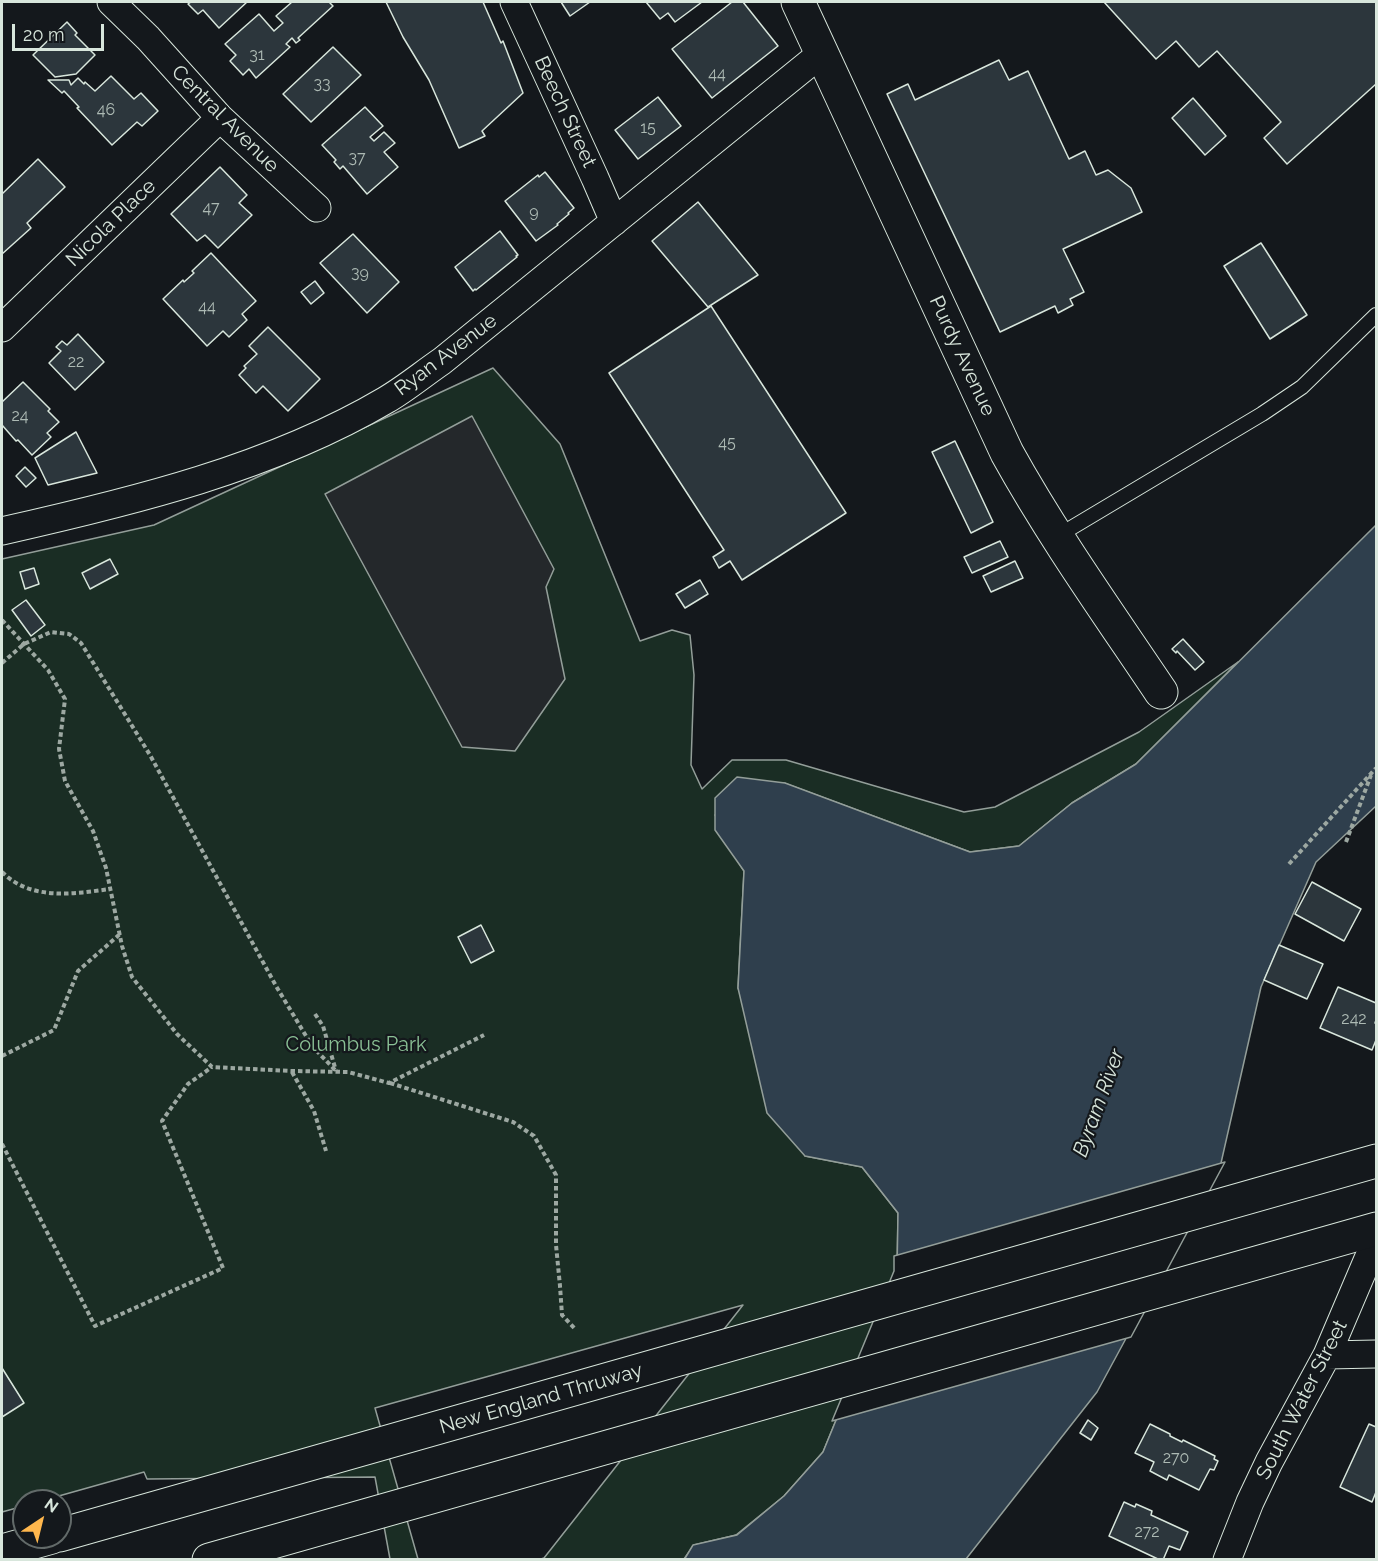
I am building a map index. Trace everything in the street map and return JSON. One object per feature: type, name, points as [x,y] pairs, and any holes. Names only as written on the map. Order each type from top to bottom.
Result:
[{"type":"main road","name":"Purdy Avenue","points":[[800,2],[1007,453],[1056,537],[1161,692]]},
{"type":"main road","name":"New England Thruway","points":[[72,1532],[1377,1161]]},
{"type":"main road","points":[[209,1560],[1377,1229]]},
{"type":"street","name":"Central Avenue","points":[[111,2],[148,38],[220,118],[317,208]]},
{"type":"street","name":"Beech Street","points":[[514,2],[614,222]]},
{"type":"street","name":"Ryan Avenue","points":[[2,531],[86,512],[185,484],[260,459],[329,430],[386,400],[442,361],[822,53]]},
{"type":"street","name":"Nicola Place","points":[[2,328],[220,118]]},
{"type":"street","name":"South Water Street","points":[[1227,1560],[1250,1502],[1327,1355],[1377,1240]]},
{"type":"street","points":[[1327,1355],[1377,1354]]},
{"type":"lane","points":[[1056,537],[1262,414],[1302,387],[1377,315]]},
{"type":"path","points":[[2,620],[48,670],[65,699],[59,749],[65,781],[93,831],[106,868],[122,946],[132,976],[177,1034],[212,1067]]},
{"type":"path","points":[[2,663],[24,644],[51,632],[69,634],[81,643],[150,755],[276,986],[312,1046],[337,1072]]},
{"type":"path","points":[[1289,864],[1377,768]]},
{"type":"path","points":[[1346,842],[1372,773]]},
{"type":"path","points":[[2,872],[8,878],[35,892],[59,894],[110,889]]},
{"type":"path","points":[[2,1056],[54,1030],[78,971],[120,934]]},
{"type":"path","points":[[315,1014],[323,1026],[337,1072]]},
{"type":"path","points":[[389,1083],[483,1035]]},
{"type":"path","points":[[2,1144],[95,1326],[223,1268],[162,1121],[188,1084],[212,1067],[348,1072],[513,1122],[534,1136],[556,1175],[555,1245],[562,1316],[576,1330]]},
{"type":"path","points":[[291,1071],[314,1111],[326,1151]]},
{"type":"green space","name":"Columbus Park","points":[[493,368],[560,444],[640,641],[672,630],[690,635],[694,675],[691,765],[702,789],[732,760],[786,760],[964,812],[995,807],[1139,732],[1238,662],[1136,764],[1072,803],[1019,846],[970,852],[784,783],[715,815],[744,871],[738,988],[805,1156],[862,1167],[898,1213],[897,1271],[823,1452],[784,1496],[736,1535],[694,1545],[684,1559],[541,1559],[743,1305],[375,1408],[418,1559],[390,1559],[375,1477],[147,1479],[144,1472],[72,1492],[72,1489],[12,1489],[12,1509],[2,1512],[2,559],[154,525]]},
{"type":"shaded area","points":[[472,416],[554,569],[546,587],[565,679],[515,751],[462,747],[325,494]]},
{"type":"water","name":"Byram River","points":[[1376,525],[1376,806],[1316,862],[1261,987],[1221,1163],[1097,1392],[966,1559],[684,1560],[693,1545],[737,1535],[784,1496],[823,1452],[897,1271],[898,1213],[862,1167],[805,1156],[767,1113],[738,988],[744,871],[715,830],[715,798],[737,777],[785,783],[970,852],[1019,846],[1072,803],[1136,764]]},
{"type":"pier","points":[[1225,1162],[1131,1337],[832,1421],[894,1271],[894,1256]]},
{"type":"building","points":[[191,2],[247,2],[219,28],[203,10],[198,14],[188,4]]},
{"type":"building","points":[[292,2],[329,2],[333,6],[298,38],[300,40],[296,43],[292,38],[286,44],[290,47],[256,78],[249,69],[243,75],[230,61],[236,55],[225,44],[259,14],[274,31],[283,23],[276,16]]},
{"type":"building","points":[[386,2],[483,2],[501,43],[503,41],[523,93],[482,131],[485,136],[459,148],[429,80],[403,37]]},
{"type":"building","points":[[561,2],[590,2],[570,16]]},
{"type":"building","points":[[646,2],[702,2],[675,22],[668,13],[660,19]]},
{"type":"building","points":[[732,2],[743,2],[778,46],[712,98],[672,49]]},
{"type":"building","points":[[1104,2],[1376,2],[1376,84],[1287,164],[1264,138],[1281,122],[1217,51],[1199,67],[1176,41],[1156,59]]},
{"type":"building","points":[[67,22],[77,33],[75,35],[95,55],[76,74],[55,77],[33,55]]},
{"type":"building","points":[[333,47],[361,75],[311,122],[283,94]]},
{"type":"building","points":[[999,60],[1009,80],[1028,71],[1069,159],[1085,151],[1096,175],[1108,170],[1131,188],[1142,212],[1063,249],[1084,292],[1070,299],[1073,305],[1058,313],[1055,306],[1000,332],[887,94],[908,84],[915,100]]},
{"type":"building","points":[[111,76],[134,99],[141,93],[158,111],[142,126],[137,122],[112,145],[64,91],[62,93],[48,80],[69,80],[71,85],[78,78],[95,91]]},
{"type":"building","points":[[658,97],[681,126],[638,159],[615,130]]},
{"type":"building","points":[[1193,98],[1226,136],[1205,155],[1172,118]]},
{"type":"building","points":[[365,107],[383,126],[370,137],[374,141],[384,132],[395,143],[384,152],[398,167],[367,194],[343,166],[340,169],[334,162],[336,160],[322,145]]},
{"type":"building","points":[[38,159],[65,187],[27,223],[31,228],[2,254],[2,194]]},
{"type":"building","points":[[220,167],[247,195],[239,203],[252,215],[218,248],[205,235],[197,241],[171,214]]},
{"type":"building","points":[[545,172],[574,208],[558,225],[536,241],[505,201]]},
{"type":"building","points":[[698,202],[758,275],[708,307],[652,241]]},
{"type":"building","points":[[500,231],[518,255],[473,291],[455,267]]},
{"type":"building","points":[[353,234],[399,282],[367,313],[320,263]]},
{"type":"building","points":[[1261,243],[1307,315],[1270,339],[1224,266]]},
{"type":"building","points":[[211,253],[256,301],[242,314],[247,320],[229,337],[223,331],[207,346],[163,299],[194,273],[192,271]]},
{"type":"building","points":[[315,281],[324,293],[311,304],[301,292]]},
{"type":"building","points":[[711,306],[846,513],[742,580],[730,561],[719,568],[713,557],[724,550],[609,373]]},
{"type":"building","points":[[268,327],[320,379],[288,411],[263,386],[256,393],[239,375],[246,368],[244,366],[257,354],[249,346]]},
{"type":"building","points":[[78,334],[104,362],[75,390],[49,363],[61,351],[56,347],[62,341],[67,345]]},
{"type":"building","points":[[23,382],[50,409],[48,411],[59,422],[47,433],[51,437],[32,455],[2,425],[2,402]]},
{"type":"building","points":[[76,432],[97,473],[48,485],[35,458]]},
{"type":"building","points":[[955,441],[993,522],[971,533],[932,452]]},
{"type":"building","points":[[25,467],[36,478],[26,487],[16,476]]},
{"type":"building","points":[[1000,541],[1008,557],[972,573],[964,557]]},
{"type":"building","points":[[110,559],[118,574],[90,589],[82,573]]},
{"type":"building","points":[[1015,561],[1023,578],[991,592],[983,576]]},
{"type":"building","points":[[34,568],[39,584],[25,589],[20,572]]},
{"type":"building","points":[[700,580],[708,594],[685,608],[676,594]]},
{"type":"building","points":[[26,600],[45,625],[31,636],[12,610]]},
{"type":"building","points":[[1183,639],[1204,662],[1195,670],[1177,651],[1176,653],[1172,649]]},
{"type":"building","points":[[1312,882],[1361,909],[1344,941],[1295,914]]},
{"type":"building","points":[[481,925],[494,951],[471,963],[458,937]]},
{"type":"building","points":[[1279,945],[1323,964],[1307,999],[1264,980]]},
{"type":"building","points":[[1338,987],[1376,1003],[1376,1040],[1372,1050],[1320,1028]]},
{"type":"building","points":[[2,1368],[24,1403],[2,1417]]},
{"type":"building","points":[[1088,1420],[1098,1428],[1091,1440],[1080,1433]]},
{"type":"building","points":[[1150,1424],[1182,1442],[1183,1440],[1215,1456],[1214,1459],[1218,1461],[1214,1470],[1210,1469],[1199,1490],[1169,1475],[1167,1480],[1150,1471],[1154,1462],[1135,1453]]},
{"type":"building","points":[[1369,1424],[1376,1427],[1376,1492],[1372,1502],[1340,1487]]},
{"type":"building","points":[[1124,1502],[1152,1511],[1151,1515],[1188,1532],[1180,1550],[1169,1546],[1163,1560],[1160,1560],[1109,1536]]}]
